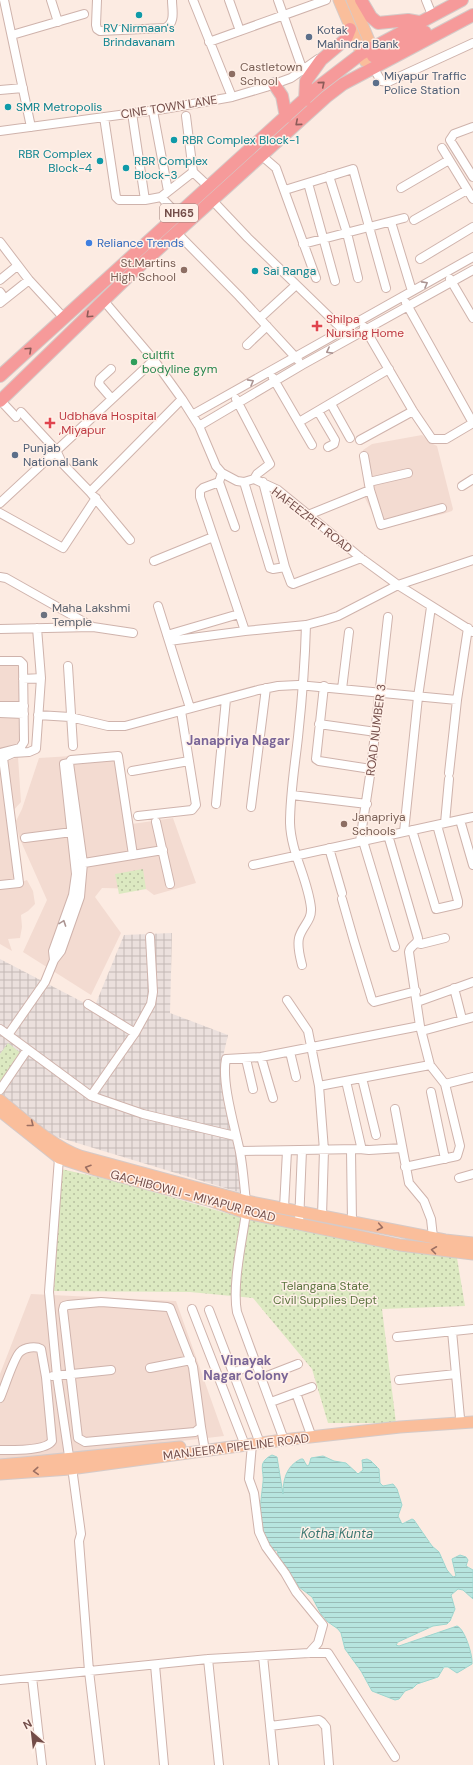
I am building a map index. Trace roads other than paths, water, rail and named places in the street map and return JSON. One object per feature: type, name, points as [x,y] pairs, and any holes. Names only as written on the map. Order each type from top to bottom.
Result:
[{"type":"highway","points":[[361,0],[371,17],[378,23],[408,20],[419,22]]},
{"type":"highway","name":"NH65","points":[[0,400],[176,232],[326,97],[343,84],[374,51],[419,22],[462,0]]},
{"type":"highway","points":[[374,51],[449,22],[472,16]]},
{"type":"highway","name":"NH65","points":[[0,376],[318,87],[366,61],[472,16]]},
{"type":"highway","points":[[305,100],[306,81],[321,60],[346,40],[350,29]]},
{"type":"highway","points":[[274,84],[282,96],[286,117]]},
{"type":"highway","points":[[241,156],[251,166]]},
{"type":"highway","points":[[229,167],[239,176]]},
{"type":"main road","points":[[339,0],[350,29],[366,61]]},
{"type":"main road","points":[[352,0],[374,51]]},
{"type":"main road","points":[[0,1100],[55,1144],[68,1151],[198,1193],[433,1237],[473,1243]]},
{"type":"main road","name":"GACHIBOWLI - MIYAPUR ROAD","points":[[0,1111],[59,1158],[96,1170],[198,1193],[246,1213],[400,1245],[473,1254]]},
{"type":"main road","name":"MANJEERA PIPELINE ROAD","points":[[284,1438],[310,1432],[394,1422],[473,1417]]},
{"type":"main road","name":"MANJEERA PIPELINE ROAD","points":[[167,1452],[204,1444],[473,1422]]},
{"type":"main road","name":"MANJEERA PIPELINE ROAD","points":[[0,1474],[154,1449],[167,1452],[251,1441]]},
{"type":"main road","name":"MANJEERA PIPELINE ROAD","points":[[0,1465],[69,1463]]},
{"type":"street","points":[[4,0],[31,126]]},
{"type":"street","points":[[52,0],[58,22]]},
{"type":"street","points":[[97,0],[96,25],[100,31],[165,28],[170,26],[172,21],[172,0]]},
{"type":"street","points":[[194,0],[209,42],[232,97]]},
{"type":"street","points":[[228,0],[240,31]]},
{"type":"street","points":[[278,0],[303,70]]},
{"type":"street","points":[[209,42],[326,0]]},
{"type":"street","points":[[426,0],[432,15]]},
{"type":"street","points":[[12,35],[84,14]]},
{"type":"street","points":[[366,61],[380,81],[388,82],[473,43]]},
{"type":"street","name":"CINE TOWN LANE","points":[[0,131],[153,110],[232,97],[291,78],[329,53]]},
{"type":"street","points":[[0,90],[23,88]]},
{"type":"street","points":[[153,110],[168,192]]},
{"type":"street","points":[[132,113],[145,200]]},
{"type":"street","points":[[186,116],[193,172],[208,186]]},
{"type":"street","points":[[104,117],[116,197],[119,200],[145,200],[161,197],[193,172]]},
{"type":"street","points":[[473,127],[451,137],[451,144],[473,177]]},
{"type":"street","points":[[442,148],[473,199]]},
{"type":"street","points":[[262,156],[276,168],[316,278]]},
{"type":"street","points":[[401,188],[450,163],[463,161]]},
{"type":"street","points":[[285,190],[353,169],[368,228],[386,288]]},
{"type":"street","points":[[329,176],[347,233],[358,278]]},
{"type":"street","points":[[308,183],[335,281]]},
{"type":"street","points":[[414,220],[468,190]]},
{"type":"street","points":[[161,197],[178,215]]},
{"type":"street","points":[[212,200],[343,330]]},
{"type":"street","points":[[303,244],[404,218]]},
{"type":"street","points":[[391,222],[412,291]]},
{"type":"street","points":[[420,259],[473,226]]},
{"type":"street","points":[[176,232],[260,318],[296,356],[302,365]]},
{"type":"street","points":[[0,242],[17,266],[64,318]]},
{"type":"street","points":[[192,415],[473,257]]},
{"type":"street","points":[[0,280],[17,266]]},
{"type":"street","points":[[199,426],[302,365],[473,270]]},
{"type":"street","points":[[446,272],[473,318]]},
{"type":"street","points":[[2,298],[29,280]]},
{"type":"street","points":[[260,318],[296,285]]},
{"type":"street","points":[[360,321],[413,411],[432,439],[446,439],[473,423],[402,297]]},
{"type":"street","points":[[104,301],[154,360],[182,398],[199,426],[216,466],[222,474],[232,480],[244,482],[254,479],[270,464],[232,393]]},
{"type":"street","points":[[247,345],[267,326]]},
{"type":"street","points":[[0,503],[154,360]]},
{"type":"street","points":[[299,422],[389,369]]},
{"type":"street","points":[[111,370],[100,379],[99,384],[112,399]]},
{"type":"street","points":[[270,371],[312,445]]},
{"type":"street","points":[[0,513],[63,548],[93,495],[182,398]]},
{"type":"street","points":[[0,400],[19,414],[56,450],[62,463],[93,495],[130,540]]},
{"type":"street","points":[[331,404],[350,438]]},
{"type":"street","points":[[318,411],[335,440],[334,444],[328,447]]},
{"type":"street","points":[[360,440],[413,411]]},
{"type":"street","points":[[364,456],[369,486],[381,525],[442,508]]},
{"type":"street","points":[[308,516],[369,486],[408,472]]},
{"type":"street","points":[[222,474],[219,482],[235,527]]},
{"type":"street","name":"HAFEEZPET ROAD","points":[[254,479],[278,490],[361,558],[398,585],[431,607],[471,630]]},
{"type":"street","points":[[462,486],[473,479]]},
{"type":"street","points":[[219,482],[203,488],[200,491],[200,497],[245,630]]},
{"type":"street","points":[[244,482],[270,568],[273,570],[285,566]]},
{"type":"street","points":[[263,482],[285,566],[290,581],[293,584],[361,558]]},
{"type":"street","points":[[154,561],[213,537]]},
{"type":"street","points":[[168,638],[306,625],[338,616],[398,585],[473,560]]},
{"type":"street","points":[[0,577],[6,578],[93,627]]},
{"type":"street","points":[[158,606],[190,708]]},
{"type":"street","points":[[431,607],[418,697],[408,831],[436,908],[458,904],[441,824],[449,776],[457,700],[471,630]]},
{"type":"street","points":[[168,638],[239,614]]},
{"type":"street","name":"ROAD NUMBER 3","points":[[362,841],[381,693],[388,617]]},
{"type":"street","points":[[302,965],[298,947],[299,938],[303,929],[309,922],[311,915],[308,894],[295,856],[290,824],[304,685],[306,625]]},
{"type":"street","points":[[0,629],[93,627],[133,633]]},
{"type":"street","points":[[1,757],[13,753],[29,752],[36,749],[41,678],[37,628]]},
{"type":"street","points":[[342,689],[349,632]]},
{"type":"street","points":[[0,661],[22,662],[24,710],[24,742],[22,746],[1,757]]},
{"type":"street","points":[[68,666],[73,746]]},
{"type":"street","points":[[23,679],[41,678]]},
{"type":"street","points":[[38,715],[71,718],[108,726],[125,726],[266,688],[304,685],[457,700]]},
{"type":"street","points":[[324,686],[316,759],[319,761],[371,769]]},
{"type":"street","points":[[251,807],[266,688]]},
{"type":"street","points":[[216,804],[226,699]]},
{"type":"street","points":[[0,706],[24,710]]},
{"type":"street","points":[[0,713],[24,710]]},
{"type":"street","points":[[138,816],[192,810],[196,805],[181,711]]},
{"type":"street","points":[[320,724],[376,732]]},
{"type":"street","points":[[79,864],[72,832],[64,764],[69,763],[71,760],[116,755],[119,757],[133,855]]},
{"type":"street","points":[[0,885],[19,883],[1,757]]},
{"type":"street","points":[[132,771],[188,761]]},
{"type":"street","points":[[8,1035],[45,982],[54,960],[61,951],[80,897],[79,864],[69,763]]},
{"type":"street","points":[[292,795],[367,804]]},
{"type":"street","points":[[253,865],[473,817]]},
{"type":"street","points":[[460,820],[473,865]]},
{"type":"street","points":[[156,822],[170,884]]},
{"type":"street","points":[[25,838],[72,832]]},
{"type":"street","points":[[388,835],[418,938],[417,943],[410,950],[421,1028],[430,1065],[444,1084],[460,1146],[457,1156],[405,1167]]},
{"type":"street","points":[[362,841],[394,947]]},
{"type":"street","points":[[329,848],[354,941],[372,1000],[374,1002],[416,991]]},
{"type":"street","points":[[79,864],[162,850]]},
{"type":"street","points":[[91,1096],[135,1033],[150,1004],[153,992],[150,937]]},
{"type":"street","points":[[417,943],[421,944],[445,938]]},
{"type":"street","points":[[417,1002],[473,982]]},
{"type":"street","points":[[454,988],[462,1019]]},
{"type":"street","points":[[287,1000],[308,1031],[320,1086],[324,1150],[322,1216]]},
{"type":"street","points":[[88,1004],[135,1033]]},
{"type":"street","points":[[246,1201],[240,1152],[235,1136],[225,1078],[226,1060],[261,1057],[473,1018]]},
{"type":"street","points":[[0,1029],[91,1096],[143,1114],[235,1136]]},
{"type":"street","points":[[0,1090],[27,1050]]},
{"type":"street","points":[[290,1052],[296,1077]]},
{"type":"street","points":[[261,1057],[273,1098]]},
{"type":"street","points":[[246,1059],[253,1089]]},
{"type":"street","points":[[320,1086],[430,1065]]},
{"type":"street","points":[[444,1084],[473,1077]]},
{"type":"street","points":[[362,1078],[376,1135]]},
{"type":"street","points":[[346,1081],[361,1146],[355,1149]]},
{"type":"street","points":[[431,1092],[445,1159]]},
{"type":"street","points":[[395,1109],[409,1183],[424,1200],[430,1219],[433,1237]]},
{"type":"street","points":[[240,1152],[402,1148]]},
{"type":"street","points":[[352,1222],[355,1149]]},
{"type":"street","points":[[299,1223],[301,1212],[302,1150]]},
{"type":"street","points":[[284,1208],[287,1151]]},
{"type":"street","points":[[59,1158],[49,1292],[57,1376],[69,1463],[81,1534],[79,1541],[89,1671],[100,1765]]},
{"type":"street","points":[[459,1178],[473,1174]]},
{"type":"street","points":[[246,1213],[238,1264],[235,1303],[284,1438]]},
{"type":"street","points":[[201,1427],[194,1432],[85,1442],[81,1441],[77,1436],[62,1315],[64,1306],[68,1304],[101,1302],[167,1307],[172,1311],[191,1360],[204,1444]]},
{"type":"street","points":[[192,1309],[251,1441]]},
{"type":"street","points":[[209,1310],[233,1373],[251,1441],[249,1479],[254,1493],[259,1532],[266,1546],[286,1573],[296,1592],[323,1625],[318,1643],[309,1653]]},
{"type":"street","points":[[397,1337],[473,1329]]},
{"type":"street","points":[[452,1331],[460,1418]]},
{"type":"street","points":[[0,1398],[19,1353],[22,1350],[38,1347],[41,1349],[46,1377],[52,1440],[51,1443],[41,1447],[0,1450]]},
{"type":"street","points":[[150,1368],[191,1360]]},
{"type":"street","points":[[233,1373],[256,1363]]},
{"type":"street","points":[[262,1378],[298,1364]]},
{"type":"street","points":[[46,1377],[111,1370]]},
{"type":"street","points":[[399,1380],[456,1374]]},
{"type":"street","points":[[271,1402],[312,1387]]},
{"type":"street","points":[[296,1393],[310,1432]]},
{"type":"street","points":[[0,1680],[208,1659],[328,1653],[395,1758]]},
{"type":"street","points":[[262,1656],[274,1765]]},
{"type":"street","points":[[208,1659],[219,1765]]},
{"type":"street","points":[[155,1665],[164,1765]]},
{"type":"street","points":[[32,1677],[42,1765]]},
{"type":"street","points":[[270,1726],[319,1720],[326,1727],[329,1765]]},
{"type":"water","name":"Kotha Kunta","points":[[272,1455],[277,1457],[283,1494],[286,1474],[292,1465],[301,1459],[303,1459],[307,1466],[309,1465],[311,1458],[323,1456],[334,1461],[346,1463],[358,1474],[363,1470],[362,1460],[367,1459],[371,1461],[379,1469],[380,1483],[383,1486],[393,1484],[397,1489],[402,1505],[398,1516],[402,1524],[412,1519],[414,1520],[432,1546],[439,1552],[447,1570],[453,1577],[456,1576],[452,1559],[460,1555],[466,1557],[468,1560],[466,1566],[473,1570],[473,1599],[463,1590],[458,1589],[451,1595],[455,1609],[450,1621],[447,1624],[433,1626],[398,1642],[396,1645],[399,1646],[457,1626],[463,1632],[468,1643],[472,1664],[457,1673],[448,1667],[444,1667],[438,1677],[417,1684],[413,1688],[405,1691],[399,1699],[395,1700],[372,1691],[361,1671],[345,1649],[341,1633],[321,1614],[312,1597],[299,1587],[295,1580],[287,1573],[279,1560],[277,1550],[272,1551],[266,1545],[260,1519],[263,1480],[262,1465],[268,1457]]},
{"type":"place","name":"RV Nirmaan's Brindavanam","points":[[139,15]]},
{"type":"place","name":"Kotak Mahindra Bank","points":[[309,37]]},
{"type":"place","name":"Castletown School","points":[[232,74]]},
{"type":"place","name":"Miyapur Traffic Police Station","points":[[376,83]]},
{"type":"place","name":"SMR Metropolis","points":[[8,107]]},
{"type":"place","name":"RBR Complex Block-1","points":[[174,140]]},
{"type":"place","name":"RBR Complex Block-4","points":[[100,161]]},
{"type":"place","name":"RBR Complex Block-3","points":[[126,168]]},
{"type":"place","name":"Reliance Trends","points":[[89,243]]},
{"type":"place","name":"St.Martins High School","points":[[184,270]]},
{"type":"place","name":"Sai Ranga","points":[[255,271]]},
{"type":"place","name":"Shilpa Nursing Home","points":[[317,326]]},
{"type":"place","name":"cultfit bodyline gym","points":[[134,362]]},
{"type":"place","name":"Udbhava Hospital ,Miyapur","points":[[50,423]]},
{"type":"place","name":"Punjab National Bank","points":[[15,455]]},
{"type":"place","name":"Maha Lakshmi Temple","points":[[44,615]]},
{"type":"place","name":"Janapriya Schools","points":[[344,824]]},
{"type":"district","name":"Janapriya Nagar","points":[[238,740]]},
{"type":"district","name":"Vinayak Nagar Colony","points":[[246,1368]]},
{"type":"park label","name":"Telangana State Civil Supplies Dept","points":[[325,1293]]}]
